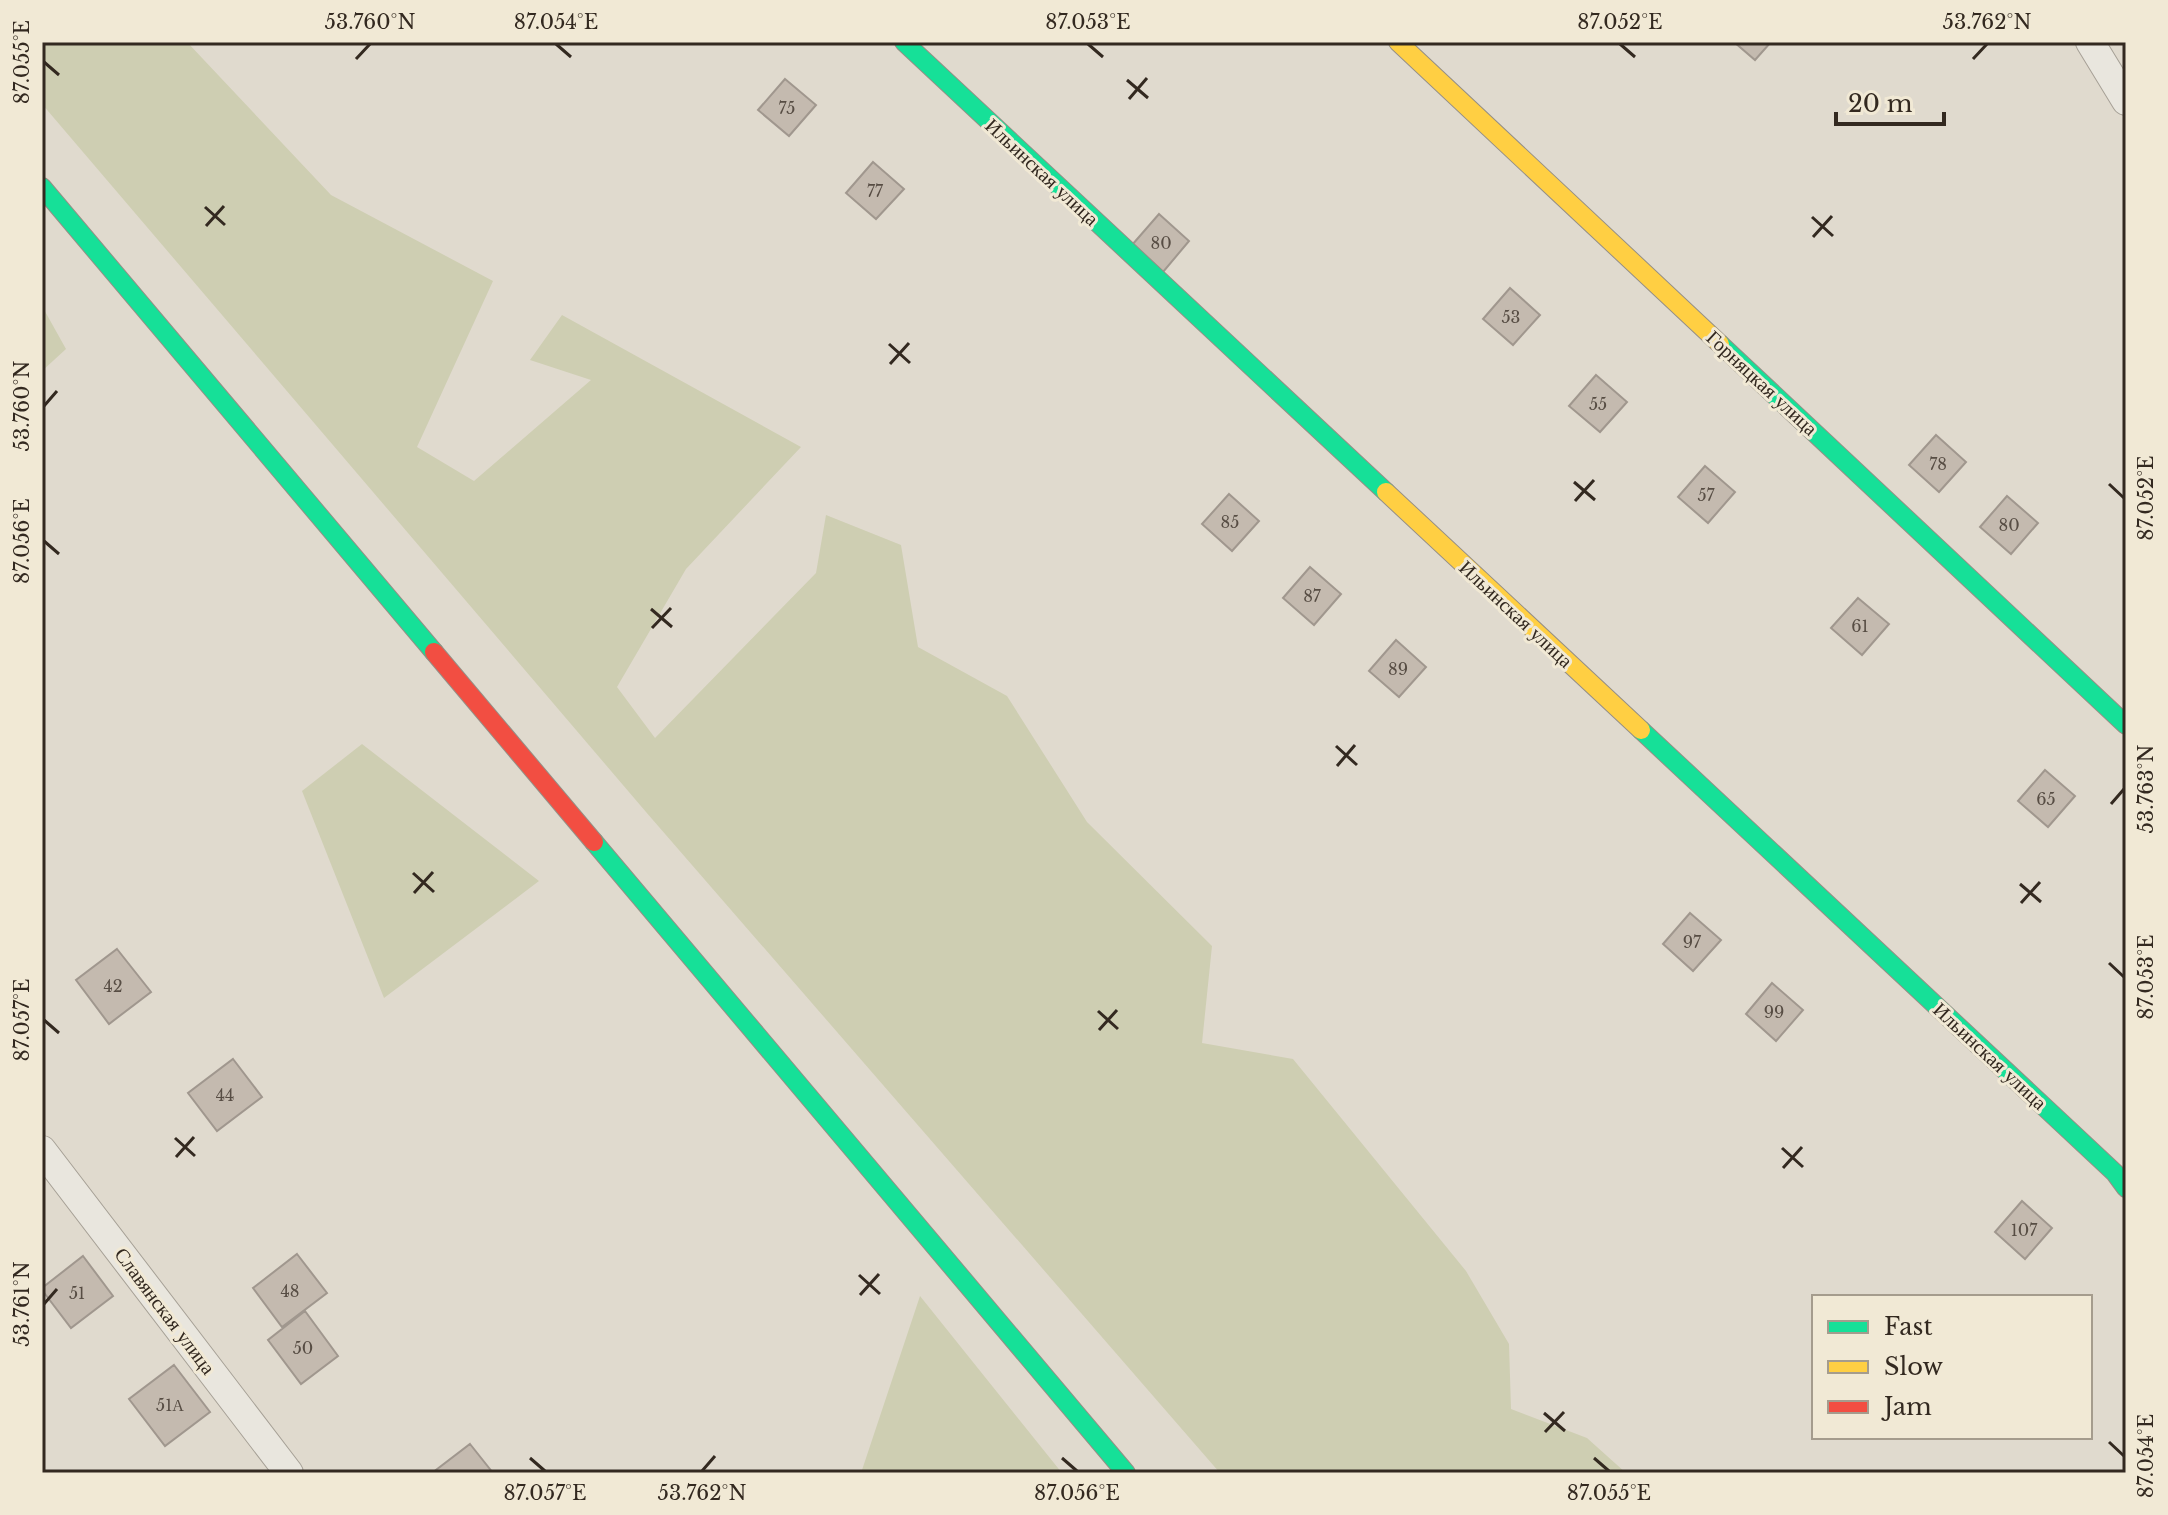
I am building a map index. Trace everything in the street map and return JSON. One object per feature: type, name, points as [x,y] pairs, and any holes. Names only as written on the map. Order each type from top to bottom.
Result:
[{"type":"street","name":"Ильинская улица","points":[[904,42],[2115,1173],[2126,1188]]},
{"type":"street","name":"Горняцкая улица","points":[[1398,42],[2126,725]]},
{"type":"street","points":[[2090,42],[2126,101]]},
{"type":"street","points":[[42,187],[1126,1473]]},
{"type":"street","name":"Славянская улица","points":[[42,1150],[289,1473]]},
{"type":"green space","points":[[42,42],[187,42],[331,195],[493,281],[417,447],[474,481],[591,380],[530,360],[562,315],[801,447],[686,569],[617,687],[655,738],[816,573],[826,515],[901,545],[918,647],[1007,696],[1087,822],[1212,946],[1202,1043],[1293,1059],[1466,1271],[1509,1344],[1511,1409],[1587,1438],[1626,1473],[1220,1473],[646,812],[42,104]]},
{"type":"green space","points":[[42,306],[66,349],[42,371]]},
{"type":"green space","points":[[362,744],[539,881],[384,998],[302,791]]},
{"type":"green space","points":[[920,1296],[1062,1473],[861,1473]]},
{"type":"building","points":[[1734,42],[1771,42],[1755,60]]},
{"type":"building","points":[[785,79],[816,105],[789,136],[758,110]]},
{"type":"building","points":[[873,162],[904,189],[876,219],[846,193]]},
{"type":"building","points":[[1159,214],[1189,241],[1163,272],[1132,245]]},
{"type":"building","points":[[1510,288],[1540,315],[1513,345],[1483,319]]},
{"type":"building","points":[[1596,375],[1627,402],[1600,432],[1569,406]]},
{"type":"building","points":[[1936,435],[1966,462],[1939,492],[1909,465]]},
{"type":"building","points":[[1705,466],[1735,492],[1708,523],[1678,497]]},
{"type":"building","points":[[1229,494],[1259,521],[1232,551],[1202,524]]},
{"type":"building","points":[[2007,496],[2038,523],[2011,554],[1980,527]]},
{"type":"building","points":[[1310,567],[1341,594],[1314,625],[1283,598]]},
{"type":"building","points":[[1858,598],[1889,624],[1862,655],[1831,628]]},
{"type":"building","points":[[1396,640],[1426,667],[1399,697],[1369,671]]},
{"type":"building","points":[[2045,770],[2075,796],[2048,827],[2018,801]]},
{"type":"building","points":[[1690,913],[1721,940],[1693,971],[1663,944]]},
{"type":"building","points":[[117,949],[151,992],[109,1024],[76,980]]},
{"type":"building","points":[[1772,983],[1803,1010],[1776,1041],[1746,1014]]},
{"type":"building","points":[[233,1059],[262,1097],[217,1131],[188,1093]]},
{"type":"building","points":[[2022,1201],[2052,1228],[2025,1259],[1995,1232]]},
{"type":"building","points":[[297,1254],[327,1293],[282,1327],[253,1288]]},
{"type":"building","points":[[83,1256],[113,1296],[71,1328],[42,1288]]},
{"type":"building","points":[[305,1311],[338,1356],[301,1384],[268,1340]]},
{"type":"building","points":[[174,1365],[210,1412],[165,1446],[129,1399]]},
{"type":"building","points":[[470,1444],[493,1473],[432,1473]]},
{"type":"traffic: fast","points":[[904,42],[1386,492]]},
{"type":"traffic: fast","points":[[42,187],[434,652]]},
{"type":"traffic: fast","points":[[1720,344],[2126,725]]},
{"type":"traffic: fast","points":[[1641,730],[2115,1173],[2126,1188]]},
{"type":"traffic: fast","points":[[594,842],[1126,1473]]},
{"type":"traffic: slow","points":[[1398,42],[1720,344]]},
{"type":"traffic: slow","points":[[1386,492],[1641,730]]},
{"type":"traffic: jam","points":[[434,652],[594,842]]}]
